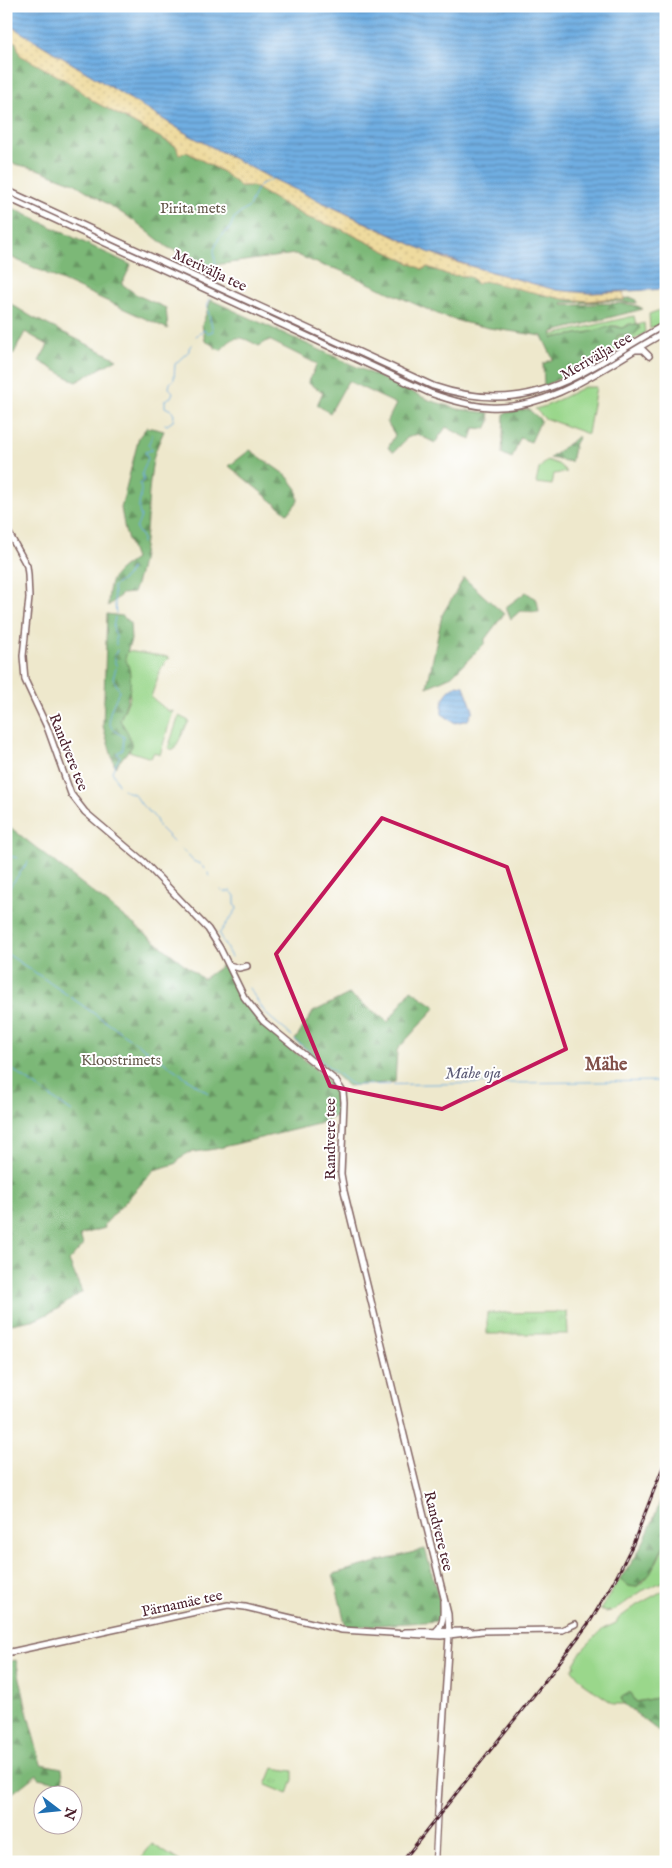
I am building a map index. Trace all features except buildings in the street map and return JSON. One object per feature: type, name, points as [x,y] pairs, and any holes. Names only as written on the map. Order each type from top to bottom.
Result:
[{"type":"main road","name":"Merivälja tee","points":[[6,190],[433,386],[467,396],[498,398],[525,395],[556,386],[578,376],[666,324]]},
{"type":"main road","name":"Merivälja tee","points":[[6,197],[395,377],[449,400],[469,405],[510,406],[556,394],[666,332]]},
{"type":"main road","points":[[134,257],[146,254]]},
{"type":"main road","points":[[631,352],[640,349],[649,356]]},
{"type":"main road","points":[[395,377],[400,376],[403,372]]},
{"type":"main road","name":"Randvere tee","points":[[6,528],[26,566],[28,574],[29,598],[22,663],[25,680],[47,726],[71,794],[85,812],[144,862],[199,919],[215,938],[244,996],[263,1021],[336,1080],[343,1092],[340,1174],[448,1614],[449,1633],[438,1803]]},
{"type":"main road","points":[[228,965],[239,968],[246,966]]},
{"type":"main road","points":[[437,1631],[442,1621],[442,1594]]},
{"type":"main road","name":"Pärnamäe tee","points":[[6,1653],[228,1606],[245,1607],[335,1629],[392,1632],[437,1631],[449,1633]]},
{"type":"main road","name":"Pärnamäe tee","points":[[392,1632],[414,1635],[482,1631],[562,1630],[575,1624]]},
{"type":"street","name":"Randvere tee","points":[[435,1862],[438,1803]]},
{"type":"highlighted area","points":[[382,818],[507,867],[566,1049],[442,1109],[330,1086],[276,954]]},
{"type":"green space","name":"Pirita mets","points":[[6,40],[16,42],[95,102],[223,172],[240,186],[252,186],[306,217],[341,229],[422,269],[428,267],[449,275],[467,276],[568,300],[590,301],[632,298],[637,303],[605,301],[562,303],[562,305],[616,303],[643,309],[553,332],[552,338],[590,332],[612,326],[622,328],[631,324],[638,325],[640,328],[634,335],[618,335],[610,354],[544,386],[543,364],[553,359],[542,336],[489,328],[442,316],[337,269],[324,266],[295,254],[207,266],[167,247],[136,222],[74,183],[37,169],[6,162]]},
{"type":"green space","points":[[6,205],[131,265],[122,284],[137,295],[166,308],[168,329],[6,255]]},
{"type":"green space","points":[[211,300],[429,400],[458,409],[489,413],[490,421],[486,429],[474,428],[471,440],[446,427],[435,443],[417,434],[407,438],[394,452],[388,448],[395,435],[387,422],[396,404],[348,381],[330,413],[317,405],[323,392],[308,383],[317,364],[269,340],[259,346],[243,338],[238,338],[231,341],[221,350],[205,341],[202,325]]},
{"type":"green space","points":[[6,301],[32,317],[117,359],[76,382],[39,361],[48,345],[25,332],[13,355],[6,352]]},
{"type":"green space","points":[[666,308],[666,321],[650,329],[649,314]]},
{"type":"green space","points":[[634,316],[636,325],[629,324],[622,328],[612,326],[590,332],[551,338],[552,335]]},
{"type":"green space","points":[[644,323],[645,333],[610,354],[618,336],[627,335],[638,325]]},
{"type":"green space","points":[[584,387],[596,387],[588,434],[544,418],[535,409],[546,406]]},
{"type":"green space","points":[[528,409],[541,420],[531,442],[520,438],[512,458],[502,454],[505,413]]},
{"type":"green space","points":[[147,427],[164,431],[153,460],[142,560],[133,593],[122,594],[108,606],[109,589],[113,578],[121,569],[135,559],[125,531],[121,508],[139,437]]},
{"type":"green space","points":[[579,437],[575,443],[571,462],[550,458]]},
{"type":"green space","points":[[250,450],[287,476],[297,489],[298,501],[288,514],[229,466]]},
{"type":"green space","points":[[547,460],[558,464],[567,472],[554,474],[552,485],[536,483],[539,469]]},
{"type":"green space","points":[[464,578],[504,614],[485,639],[485,643],[452,676],[427,687],[442,615]]},
{"type":"green space","points":[[526,592],[537,600],[539,612],[520,611],[511,619],[506,607]]},
{"type":"green space","points":[[107,614],[122,616],[130,622],[131,640],[125,658],[130,674],[130,689],[120,720],[128,733],[132,746],[115,767],[103,726]]},
{"type":"green space","points":[[127,651],[169,657],[161,668],[151,697],[168,711],[173,711],[160,755],[154,752],[151,758],[129,751],[132,746],[120,720],[130,697],[125,659]]},
{"type":"green space","points":[[179,716],[189,721],[174,750],[168,748]]},
{"type":"green space","name":"Kloostrimets","points":[[6,824],[203,979],[224,964],[241,997],[260,1024],[311,1065],[337,1090],[340,1114],[318,1124],[215,1149],[187,1153],[175,1164],[154,1170],[104,1225],[105,1228],[80,1235],[83,1245],[69,1261],[82,1292],[56,1310],[37,1319],[6,1325]]},
{"type":"green space","points":[[411,990],[436,1007],[397,1050],[395,1082],[348,1086],[295,1040],[313,1012],[349,994],[388,1022]]},
{"type":"green space","points":[[567,1312],[568,1334],[487,1334],[487,1313]]},
{"type":"green space","points":[[666,1485],[666,1541],[650,1574],[636,1587],[629,1586],[620,1578],[641,1546]]},
{"type":"green space","points":[[666,1541],[666,1580],[642,1591],[615,1610],[606,1612],[600,1610],[620,1578],[628,1585],[635,1587],[647,1578],[657,1562]]},
{"type":"green space","points":[[425,1549],[440,1602],[439,1621],[346,1627],[333,1574]]},
{"type":"green space","points":[[666,1589],[666,1696],[636,1702],[631,1693],[628,1693],[621,1698],[624,1704],[614,1704],[583,1683],[572,1670],[575,1666],[574,1664],[582,1650],[603,1629],[616,1623],[619,1618],[637,1605]]},
{"type":"green space","points":[[16,1660],[41,1764],[62,1768],[64,1783],[39,1778],[37,1774],[10,1795],[6,1808],[6,1662]]},
{"type":"green space","points":[[631,1693],[636,1702],[666,1696],[666,1737],[624,1704],[621,1698]]},
{"type":"green space","points":[[273,1768],[293,1771],[293,1780],[288,1794],[266,1785]]},
{"type":"green space","points":[[152,1844],[181,1862],[138,1862]]},
{"type":"sand","points":[[6,23],[189,135],[263,174],[397,238],[448,260],[556,290],[589,293],[623,292],[624,300],[604,299],[590,301],[563,299],[484,281],[477,284],[472,278],[467,276],[449,275],[428,267],[422,269],[341,229],[306,217],[252,186],[240,186],[223,172],[187,152],[179,154],[176,146],[95,102],[67,81],[20,55],[16,42],[6,40]]},
{"type":"water","points":[[6,6],[666,6],[666,289],[589,293],[556,290],[428,252],[271,178],[189,135],[6,23]]},
{"type":"water","points":[[457,685],[464,686],[473,710],[468,720],[455,723],[442,714],[442,709],[447,693]]},
{"type":"waterway","name":"Mähe oja","points":[[216,269],[214,250],[219,238],[230,228],[234,218],[249,207],[256,190],[261,184],[271,180],[271,178]]},
{"type":"waterway","points":[[217,276],[217,282]]},
{"type":"waterway","points":[[196,336],[205,330],[208,333],[213,331],[207,307],[209,299]]},
{"type":"waterway","name":"Mähe oja","points":[[165,424],[167,425],[173,421],[174,415],[171,410],[165,407],[165,400],[171,397],[173,392],[169,388],[170,383],[174,379],[175,364],[189,351],[192,344]]},
{"type":"waterway","points":[[142,543],[142,537],[136,529],[141,517],[139,513],[140,484],[144,481],[142,473],[148,459],[145,452],[152,450],[148,444],[152,434]]},
{"type":"waterway","points":[[116,613],[113,587],[126,577],[131,569]]},
{"type":"waterway","points":[[115,617],[113,628],[116,636],[116,645]]},
{"type":"waterway","name":"Mähe oja","points":[[115,655],[117,650]]},
{"type":"waterway","name":"Mähe oja","points":[[115,657],[115,664],[117,665],[113,678],[119,690],[109,722],[112,728],[124,737],[123,750],[118,752],[117,754],[120,756],[112,771],[118,784]]},
{"type":"waterway","points":[[123,789],[134,794],[141,804],[154,816],[158,826],[173,841]]},
{"type":"waterway","name":"Mähe oja","points":[[180,847],[193,861],[200,864]]},
{"type":"waterway","points":[[6,855],[18,858]]},
{"type":"waterway","points":[[6,892],[28,862]]},
{"type":"waterway","name":"Mähe oja","points":[[202,866],[205,869]]},
{"type":"waterway","points":[[225,892],[231,891],[235,896],[237,909],[219,934],[231,957]]},
{"type":"waterway","points":[[6,953],[31,970]]},
{"type":"waterway","points":[[33,971],[208,1093]]},
{"type":"waterway","name":"Mähe oja","points":[[249,988],[266,1014],[292,1036]]},
{"type":"waterway","name":"Mähe oja","points":[[295,1040],[353,1085],[666,1081]]},
{"type":"waterway","points":[[6,1065],[72,1112]]},
{"type":"railway","points":[[402,1862],[591,1620],[633,1544],[666,1459]]},
{"type":"district","name":"Mähe","points":[[606,1064]]}]
